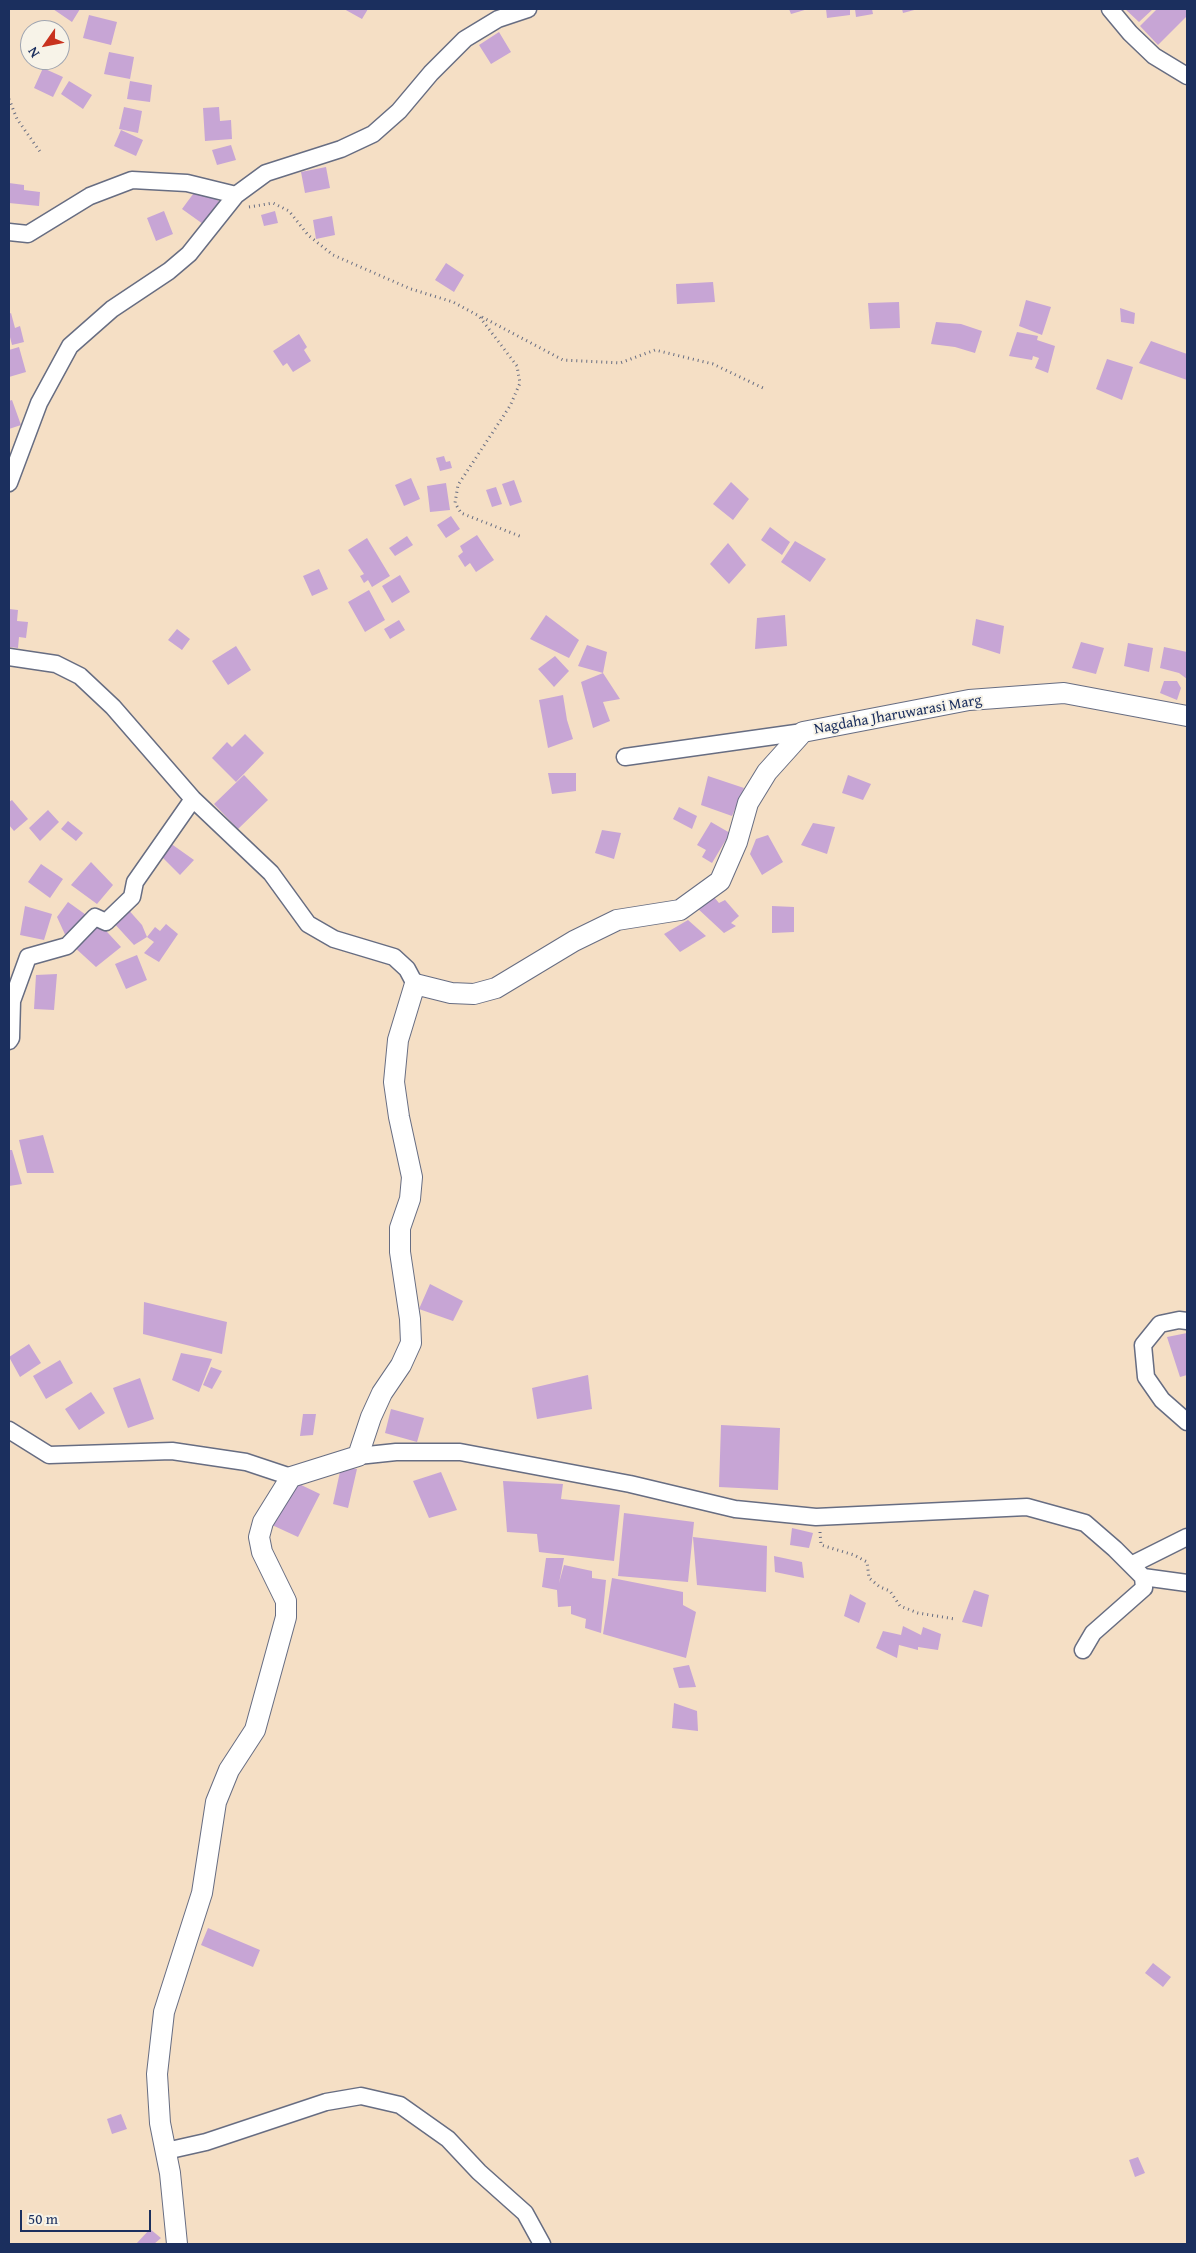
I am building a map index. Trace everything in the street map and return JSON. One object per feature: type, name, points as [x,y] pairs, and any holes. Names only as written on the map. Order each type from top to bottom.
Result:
[{"type":"street","points":[[9,483],[39,403],[70,346],[112,308],[169,272],[188,254],[236,195],[266,174],[340,150],[373,134],[399,112],[431,72],[465,39],[498,19],[528,9]]},
{"type":"street","points":[[1110,9],[1130,33],[1154,56],[1187,76]]},
{"type":"street","points":[[9,232],[28,234],[90,196],[132,180],[188,183],[236,195]]},
{"type":"street","points":[[9,657],[56,664],[80,676],[113,707],[193,799],[270,873],[308,924],[334,939],[394,958],[407,969],[415,984],[398,1040],[394,1082],[398,1117],[412,1178],[410,1199],[400,1228],[400,1252],[410,1319],[411,1343],[402,1365],[382,1393],[371,1417],[358,1456]]},
{"type":"street","name":"Nagdaha Jharuwarasi Marg","points":[[415,984],[451,993],[474,994],[496,988],[574,941],[617,920],[680,910],[720,881],[737,842],[748,803],[767,772],[804,732],[969,700],[1064,694],[1187,716]]},
{"type":"street","points":[[625,757],[804,732]]},
{"type":"street","points":[[9,1042],[11,1038],[12,1001],[28,957],[68,946],[95,917],[106,922],[126,903],[132,897],[135,882],[193,799]]},
{"type":"street","points":[[1187,1321],[1179,1320],[1160,1324],[1143,1345],[1146,1377],[1162,1400],[1187,1422]]},
{"type":"street","points":[[9,1430],[49,1455],[172,1450],[246,1462],[291,1477],[358,1456],[396,1452],[460,1452],[630,1484],[735,1508],[816,1517],[1027,1507],[1085,1523],[1143,1577],[1187,1583]]},
{"type":"street","points":[[177,2244],[166,2151],[160,2123],[156,2074],[164,2012],[202,1893],[216,1802],[229,1770],[255,1730],[286,1616],[286,1600],[262,1552],[259,1537],[263,1522],[291,1477]]},
{"type":"street","points":[[1131,1565],[1187,1537]]},
{"type":"street","points":[[1083,1650],[1093,1633],[1144,1588],[1143,1577]]},
{"type":"street","points":[[166,2151],[206,2142],[326,2102],[361,2096],[400,2105],[448,2139],[479,2172],[525,2213],[542,2244]]},
{"type":"path","points":[[9,99],[17,119],[41,153]]},
{"type":"path","points":[[224,210],[273,204],[289,211],[308,235],[333,255],[411,290],[453,302],[563,360],[620,362],[655,350],[713,364],[763,388]]},
{"type":"path","points":[[479,316],[517,366],[520,383],[510,406],[458,485],[455,503],[461,513],[522,537]]},
{"type":"path","points":[[816,1517],[821,1545],[854,1555],[867,1562],[869,1578],[880,1587],[890,1591],[900,1606],[918,1613],[955,1619]]},
{"type":"building","points":[[53,9],[80,9],[72,22]]},
{"type":"building","points":[[344,9],[368,9],[362,19]]},
{"type":"building","points":[[789,9],[808,9],[791,14]]},
{"type":"building","points":[[826,9],[850,9],[850,15],[827,18]]},
{"type":"building","points":[[855,9],[872,9],[873,14],[856,17]]},
{"type":"building","points":[[902,9],[918,9],[903,13]]},
{"type":"building","points":[[1125,9],[1153,9],[1139,22]]},
{"type":"building","points":[[1157,9],[1187,9],[1187,16],[1158,45],[1140,26]]},
{"type":"building","points":[[89,15],[117,22],[111,45],[83,38]]},
{"type":"building","points":[[499,32],[511,52],[491,64],[479,45]]},
{"type":"building","points":[[109,52],[134,57],[130,79],[104,74]]},
{"type":"building","points":[[42,70],[47,70],[63,77],[53,97],[34,88]]},
{"type":"building","points":[[69,81],[92,95],[83,109],[61,94]]},
{"type":"building","points":[[130,81],[152,85],[150,102],[127,99]]},
{"type":"building","points":[[124,107],[142,111],[138,133],[119,129]]},
{"type":"building","points":[[219,107],[220,121],[231,120],[232,139],[205,141],[203,108]]},
{"type":"building","points":[[121,130],[143,140],[136,156],[114,146]]},
{"type":"building","points":[[231,145],[236,160],[217,165],[212,150]]},
{"type":"building","points":[[326,167],[330,188],[305,193],[301,172]]},
{"type":"building","points":[[9,183],[24,185],[24,190],[40,192],[39,206],[9,203]]},
{"type":"building","points":[[199,186],[220,202],[203,224],[182,209]]},
{"type":"building","points":[[164,211],[173,234],[156,241],[147,218]]},
{"type":"building","points":[[275,211],[278,223],[264,226],[261,215]]},
{"type":"building","points":[[332,216],[335,235],[316,239],[313,220]]},
{"type":"building","points":[[446,263],[464,275],[454,292],[435,280]]},
{"type":"building","points":[[713,282],[715,302],[677,304],[676,284]]},
{"type":"building","points":[[1026,300],[1051,307],[1042,335],[1019,326]]},
{"type":"building","points":[[899,302],[900,328],[870,329],[868,303]]},
{"type":"building","points":[[1120,308],[1135,313],[1134,324],[1121,322]]},
{"type":"building","points":[[11,313],[15,328],[20,326],[24,342],[12,345],[9,333],[9,314]]},
{"type":"building","points":[[936,322],[961,324],[982,331],[975,353],[955,347],[931,344]]},
{"type":"building","points":[[1017,332],[1038,336],[1037,340],[1055,346],[1048,373],[1035,368],[1039,358],[1033,356],[1032,360],[1009,356]]},
{"type":"building","points":[[299,334],[307,347],[304,350],[311,361],[293,372],[287,363],[283,366],[273,351]]},
{"type":"building","points":[[1151,341],[1187,354],[1187,380],[1139,363]]},
{"type":"building","points":[[19,347],[26,372],[9,377],[9,350]]},
{"type":"building","points":[[1107,359],[1133,367],[1122,400],[1096,389]]},
{"type":"building","points":[[12,400],[21,425],[9,429],[9,401]]},
{"type":"building","points":[[444,456],[446,462],[450,461],[452,468],[440,471],[436,458]]},
{"type":"building","points":[[411,478],[420,499],[404,506],[395,485]]},
{"type":"building","points":[[514,480],[522,502],[510,506],[502,484]]},
{"type":"building","points":[[731,482],[749,499],[733,520],[713,504]]},
{"type":"building","points":[[446,483],[450,510],[430,512],[427,486]]},
{"type":"building","points":[[496,487],[502,504],[492,507],[486,490]]},
{"type":"building","points":[[451,516],[460,529],[446,538],[437,525]]},
{"type":"building","points":[[770,527],[790,542],[782,555],[761,540]]},
{"type":"building","points":[[477,535],[494,560],[476,572],[470,563],[465,567],[458,556],[463,552],[460,546]]},
{"type":"building","points":[[407,536],[413,545],[395,556],[389,548]]},
{"type":"building","points":[[367,538],[390,576],[372,587],[368,580],[364,583],[360,576],[364,574],[348,550]]},
{"type":"building","points":[[795,541],[826,559],[810,582],[781,562]]},
{"type":"building","points":[[728,543],[746,565],[729,584],[710,564]]},
{"type":"building","points":[[319,569],[328,589],[312,596],[303,576]]},
{"type":"building","points":[[400,575],[410,592],[392,603],[382,586]]},
{"type":"building","points":[[369,590],[385,620],[365,632],[348,602]]},
{"type":"building","points":[[9,609],[18,610],[17,621],[28,622],[26,638],[19,637],[18,648],[9,647]]},
{"type":"building","points":[[546,615],[579,640],[569,658],[530,639]]},
{"type":"building","points":[[785,615],[787,646],[755,649],[757,618]]},
{"type":"building","points":[[976,619],[1004,626],[1000,654],[972,645]]},
{"type":"building","points":[[399,620],[405,630],[390,639],[384,629]]},
{"type":"building","points":[[177,629],[190,639],[182,650],[168,640]]},
{"type":"building","points":[[1081,642],[1104,648],[1096,674],[1072,668]]},
{"type":"building","points":[[1128,643],[1153,648],[1149,672],[1124,666]]},
{"type":"building","points":[[587,645],[607,652],[603,673],[578,666]]},
{"type":"building","points":[[236,646],[251,670],[228,685],[212,661]]},
{"type":"building","points":[[1164,647],[1187,652],[1187,679],[1179,673],[1160,668]]},
{"type":"building","points":[[555,656],[569,671],[554,687],[538,669]]},
{"type":"building","points":[[603,673],[620,699],[603,702],[610,721],[593,728],[581,682]]},
{"type":"building","points":[[1164,681],[1177,681],[1181,688],[1177,700],[1160,693]]},
{"type":"building","points":[[563,695],[567,720],[573,739],[548,748],[539,700]]},
{"type":"building","points":[[245,734],[264,753],[236,782],[212,758],[227,742],[232,747]]},
{"type":"building","points":[[548,773],[576,773],[576,791],[552,794]]},
{"type":"building","points":[[244,775],[268,800],[238,829],[214,804]]},
{"type":"building","points":[[848,775],[871,784],[863,800],[842,793]]},
{"type":"building","points":[[708,776],[744,788],[732,816],[701,805]]},
{"type":"building","points":[[12,800],[28,819],[14,831],[9,825],[9,802]]},
{"type":"building","points":[[679,807],[697,816],[692,829],[673,819]]},
{"type":"building","points":[[48,810],[59,822],[40,841],[29,828]]},
{"type":"building","points":[[68,821],[83,833],[76,841],[61,829]]},
{"type":"building","points":[[711,822],[730,833],[712,863],[702,857],[706,850],[697,845]]},
{"type":"building","points":[[813,823],[835,827],[827,854],[801,845]]},
{"type":"building","points":[[602,830],[621,833],[614,859],[595,853]]},
{"type":"building","points":[[768,835],[783,862],[762,875],[750,854],[756,839]]},
{"type":"building","points":[[170,843],[194,860],[180,875],[162,857]]},
{"type":"building","points":[[91,862],[113,885],[97,904],[71,885]]},
{"type":"building","points":[[41,864],[63,879],[50,898],[28,882]]},
{"type":"building","points":[[713,896],[719,903],[725,900],[739,916],[731,923],[736,926],[724,933],[696,907]]},
{"type":"building","points":[[68,902],[89,917],[68,941],[57,917]]},
{"type":"building","points":[[25,906],[52,914],[44,940],[20,935]]},
{"type":"building","points":[[772,906],[794,907],[794,932],[772,933]]},
{"type":"building","points":[[126,907],[142,925],[147,937],[134,945],[112,921]]},
{"type":"building","points":[[688,920],[706,936],[680,952],[664,934]]},
{"type":"building","points":[[97,921],[121,947],[96,967],[72,945]]},
{"type":"building","points":[[166,924],[178,934],[159,962],[144,953],[154,942],[147,937],[155,927],[160,931]]},
{"type":"building","points":[[137,955],[147,980],[126,989],[115,964]]},
{"type":"building","points":[[57,974],[54,1010],[34,1009],[36,975]]},
{"type":"building","points":[[43,1135],[54,1173],[27,1173],[19,1140]]},
{"type":"building","points":[[9,1150],[12,1150],[22,1184],[9,1186]]},
{"type":"building","points":[[430,1284],[463,1301],[453,1321],[419,1309]]},
{"type":"building","points":[[144,1302],[227,1322],[222,1354],[143,1334]]},
{"type":"building","points":[[1187,1333],[1187,1375],[1180,1377],[1167,1337]]},
{"type":"building","points":[[29,1344],[41,1363],[20,1377],[9,1357]]},
{"type":"building","points":[[181,1353],[212,1359],[199,1392],[172,1380]]},
{"type":"building","points":[[60,1360],[73,1383],[46,1399],[33,1376]]},
{"type":"building","points":[[211,1367],[222,1371],[212,1389],[203,1385]]},
{"type":"building","points":[[588,1375],[592,1409],[537,1419],[532,1388]]},
{"type":"building","points":[[140,1378],[154,1419],[128,1428],[113,1388]]},
{"type":"building","points":[[91,1392],[105,1413],[79,1430],[65,1409]]},
{"type":"building","points":[[391,1409],[424,1418],[417,1442],[385,1433]]},
{"type":"building","points":[[303,1414],[316,1414],[313,1435],[300,1436]]},
{"type":"building","points":[[721,1425],[780,1428],[778,1490],[719,1487]]},
{"type":"building","points":[[341,1467],[357,1469],[348,1508],[333,1504]]},
{"type":"building","points":[[441,1472],[457,1510],[429,1518],[413,1481]]},
{"type":"building","points":[[503,1481],[563,1484],[561,1499],[620,1505],[614,1561],[539,1552],[537,1534],[507,1532]]},
{"type":"building","points":[[297,1483],[320,1494],[298,1537],[272,1525]]},
{"type":"building","points":[[624,1513],[694,1522],[688,1582],[618,1576]]},
{"type":"building","points":[[792,1528],[813,1533],[809,1548],[790,1545]]},
{"type":"building","points":[[693,1537],[767,1546],[766,1592],[697,1585]]},
{"type":"building","points":[[774,1556],[802,1562],[804,1578],[775,1572]]},
{"type":"building","points":[[546,1558],[564,1558],[559,1583],[564,1565],[592,1571],[592,1578],[606,1580],[601,1633],[585,1628],[586,1619],[571,1614],[571,1606],[558,1607],[557,1590],[542,1587]]},
{"type":"building","points":[[612,1578],[683,1592],[683,1605],[696,1612],[686,1658],[603,1634]]},
{"type":"building","points":[[974,1590],[989,1595],[982,1627],[962,1622]]},
{"type":"building","points":[[850,1594],[866,1603],[859,1623],[844,1616]]},
{"type":"building","points":[[903,1626],[921,1635],[923,1627],[941,1634],[938,1650],[918,1647],[918,1650],[899,1645],[897,1658],[876,1648],[883,1631],[901,1635]]},
{"type":"building","points":[[689,1665],[696,1687],[679,1688],[673,1668]]},
{"type":"building","points":[[674,1703],[697,1711],[698,1731],[672,1728]]},
{"type":"building","points":[[208,1928],[260,1950],[253,1967],[201,1945]]},
{"type":"building","points":[[1153,1963],[1171,1977],[1163,1987],[1145,1973]]},
{"type":"building","points":[[121,2114],[127,2129],[112,2134],[107,2119]]},
{"type":"building","points":[[1138,2157],[1145,2173],[1135,2177],[1129,2160]]},
{"type":"building","points":[[150,2229],[161,2238],[154,2244],[136,2244]]}]
